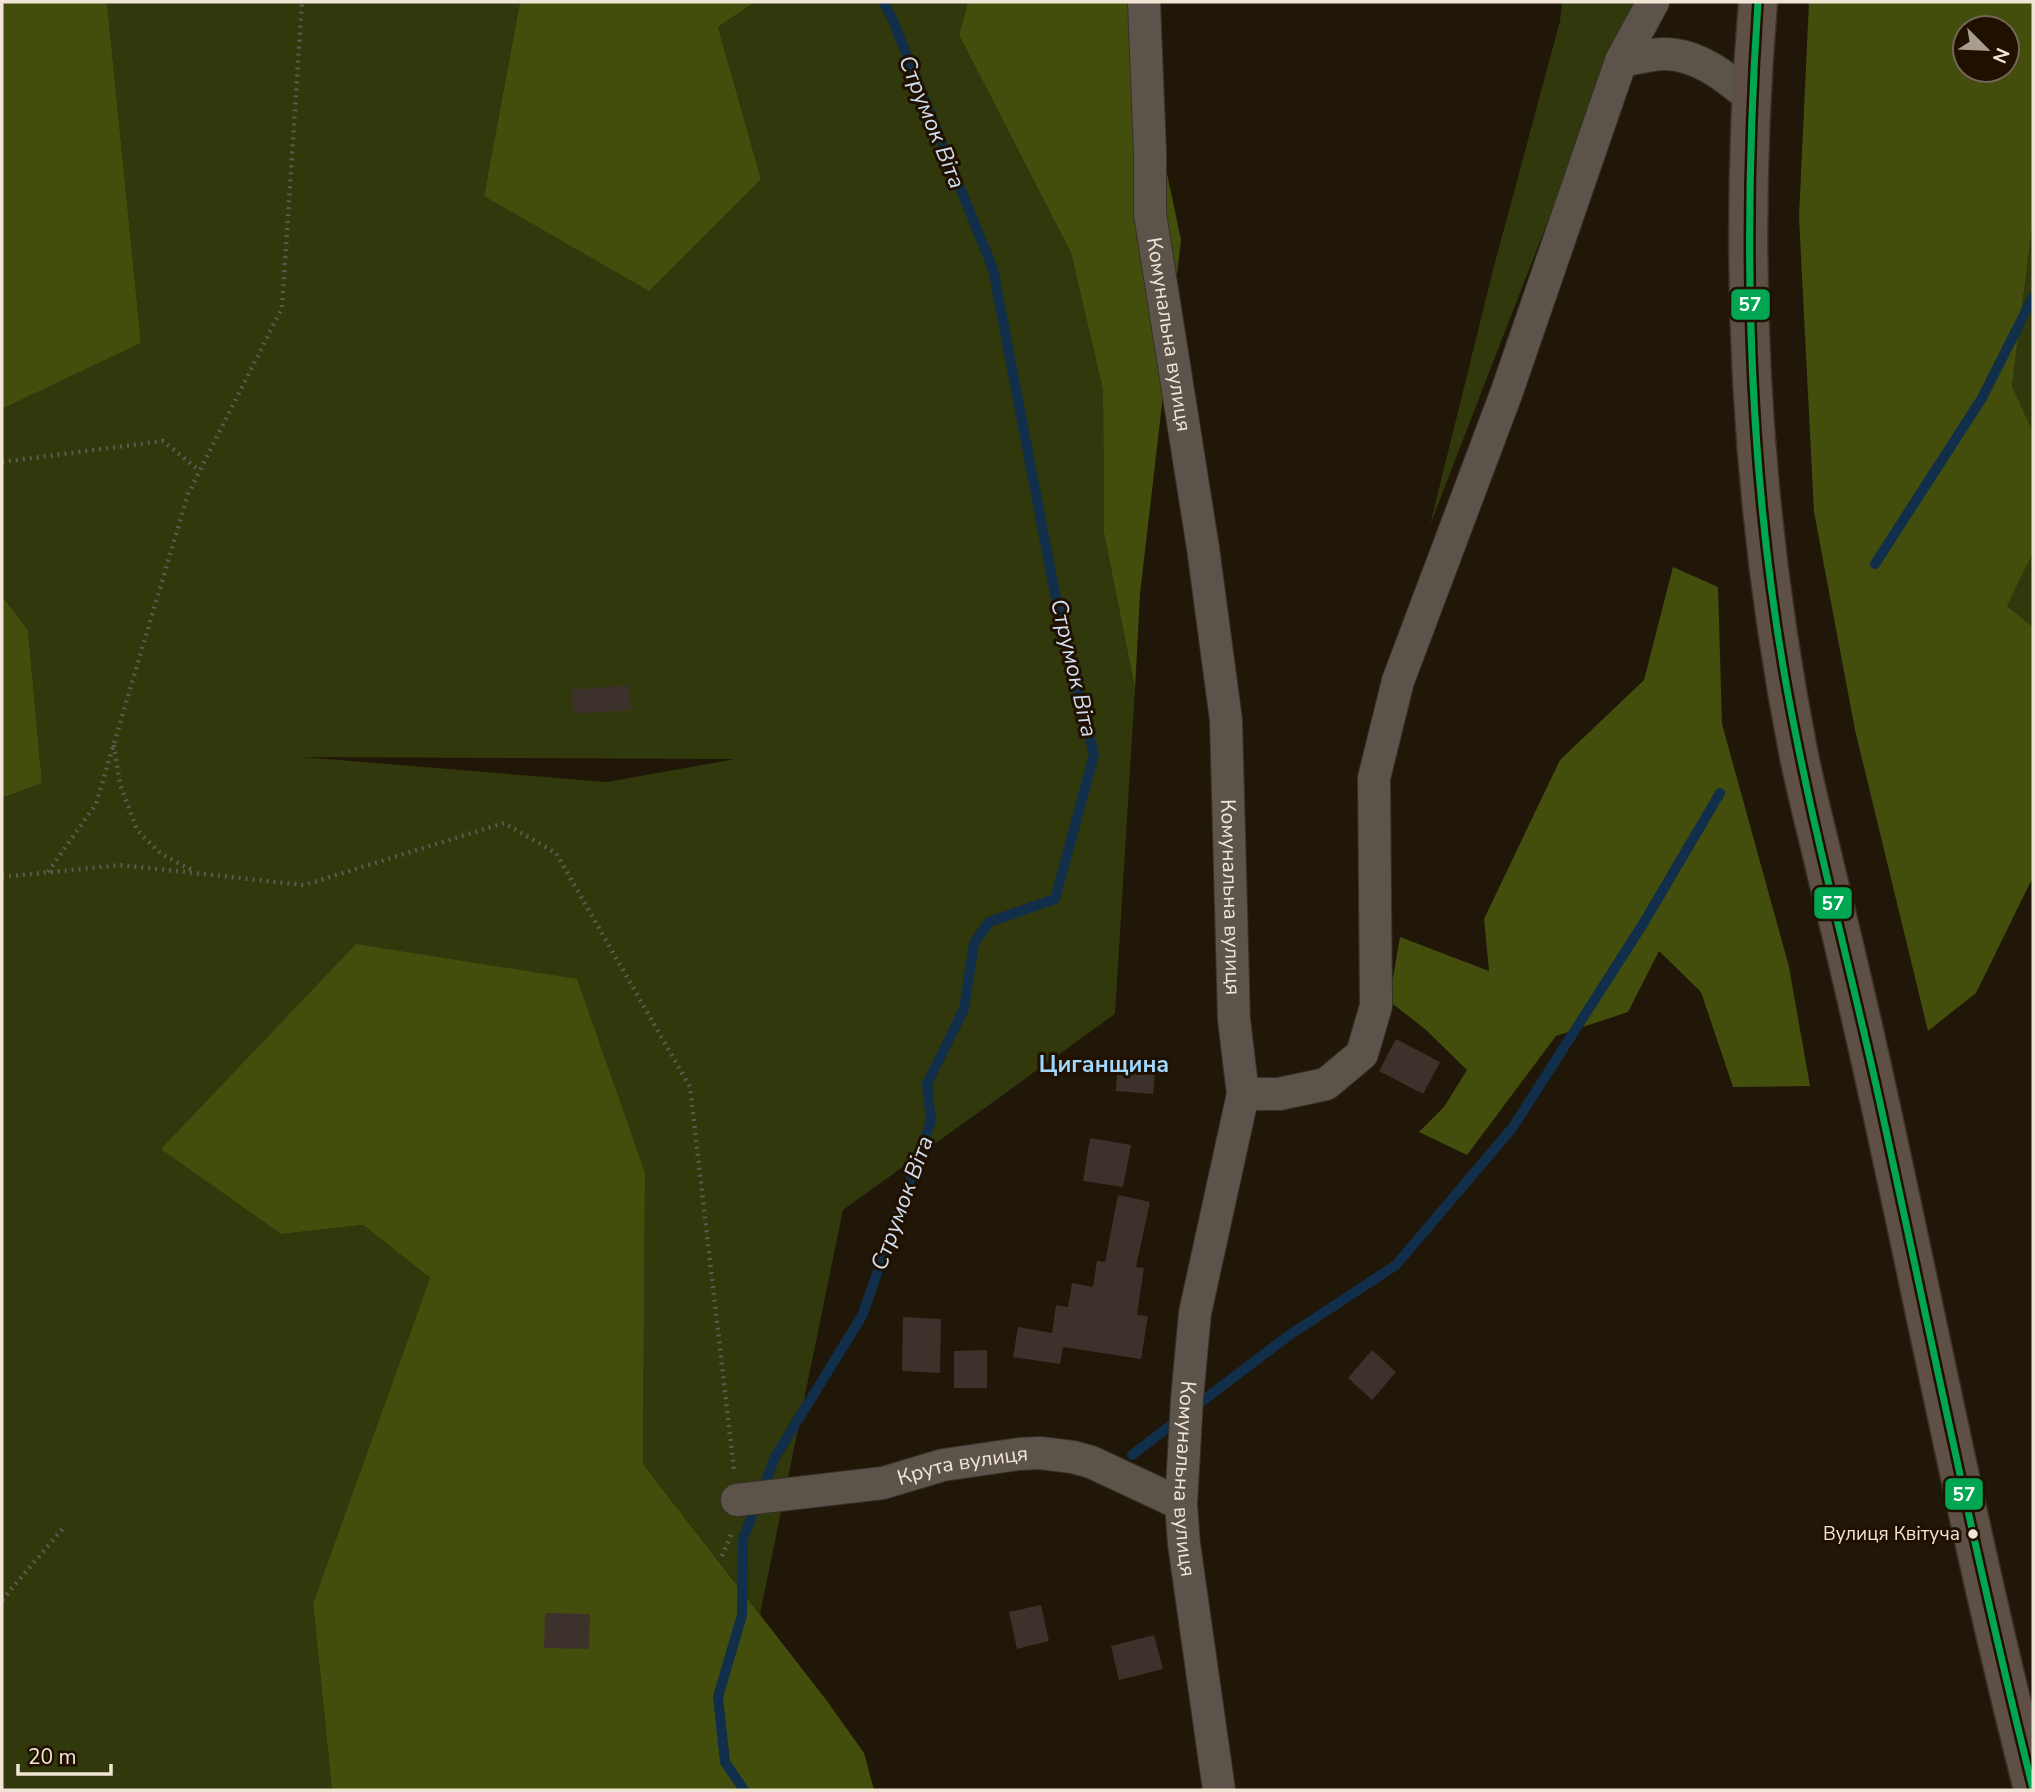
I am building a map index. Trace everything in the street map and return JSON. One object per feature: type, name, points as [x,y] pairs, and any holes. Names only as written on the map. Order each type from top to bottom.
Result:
[{"type":"highway","points":[[1758,2],[1750,97],[1749,295],[1756,458],[1777,627],[1800,758],[1864,1029],[2004,1675],[2033,1789]]},
{"type":"highway","points":[[2004,1675],[2008,1790]]},
{"type":"street","name":"Комунальна вулиця","points":[[1144,2],[1150,214],[1203,548],[1226,720],[1234,1020],[1243,1094],[1195,1313],[1181,1504],[1219,1790]]},
{"type":"street","points":[[1243,1094],[1279,1094],[1326,1084],[1362,1054],[1376,1006],[1374,778],[1398,681],[1506,394],[1621,61],[1653,2]]},
{"type":"street","points":[[1621,61],[1665,54],[1684,58],[1717,70],[1750,97]]},
{"type":"street","name":"Крута вулиця","points":[[737,1500],[883,1483],[959,1462],[1040,1453],[1091,1462],[1181,1504]]},
{"type":"path","points":[[48,872],[96,804],[188,494],[282,308],[302,2]]},
{"type":"path","points":[[2,462],[163,441],[200,471]]},
{"type":"path","points":[[114,743],[120,784],[137,830],[161,854],[198,873]]},
{"type":"path","points":[[2,877],[120,865],[304,884],[504,823],[556,853],[690,1087],[737,1500],[736,1522],[722,1556]]},
{"type":"path","points":[[2,1600],[65,1526]]},
{"type":"green space","points":[[2,2],[107,2],[141,343],[2,409]]},
{"type":"green space","points":[[107,2],[520,2],[484,196],[761,179],[718,27],[755,2],[968,2],[959,35],[1071,253],[1103,390],[1104,533],[1135,689],[1115,1014],[843,1210],[760,1614],[643,1464],[645,1173],[281,1234],[363,1225],[430,1278],[313,1603],[332,1790],[2,1790],[2,798],[42,783],[28,630],[2,596],[2,409],[141,343]],"holes":[[[302,757],[735,759],[607,782]]]},
{"type":"green space","points":[[520,2],[755,2],[718,27],[761,179],[649,291],[484,196]]},
{"type":"green space","points":[[968,2],[1131,2],[1181,240],[1140,594],[1135,689],[1104,533],[1103,390],[1071,253],[959,35]]},
{"type":"green space","points":[[1562,2],[1642,2],[1580,138],[1430,525],[1494,266],[1560,21]]},
{"type":"green space","points":[[1809,2],[2033,2],[2033,220],[2012,386],[2033,432],[2033,553],[2007,606],[2033,627],[2033,877],[1976,993],[1928,1031],[1855,730],[1814,512],[1799,217]]},
{"type":"green space","points":[[2033,220],[2033,432],[2012,386]]},
{"type":"green space","points":[[2033,553],[2033,627],[2007,606]]},
{"type":"green space","points":[[1673,567],[1718,587],[1722,724],[1789,967],[1810,1086],[1733,1087],[1701,992],[1659,951],[1628,1012],[1556,1036],[1467,1155],[1419,1132],[1444,1107],[1467,1070],[1425,1029],[1389,1001],[1400,937],[1489,971],[1484,919],[1560,760],[1644,680]]},
{"type":"green space","points":[[2,596],[28,630],[42,783],[2,798]]},
{"type":"green space","points":[[356,944],[577,979],[645,1173],[643,1464],[827,1701],[864,1753],[874,1790],[332,1790],[313,1603],[430,1278],[363,1225],[281,1234],[161,1149]]},
{"type":"building","points":[[629,685],[631,710],[573,714],[572,690]]},
{"type":"building","points":[[1396,1039],[1440,1062],[1423,1094],[1379,1071]]},
{"type":"building","points":[[1118,1058],[1156,1062],[1153,1094],[1116,1091]]},
{"type":"building","points":[[1090,1138],[1131,1145],[1123,1187],[1083,1181]]},
{"type":"building","points":[[1118,1195],[1150,1202],[1136,1267],[1144,1268],[1137,1315],[1148,1316],[1141,1359],[1063,1347],[1060,1364],[1013,1357],[1018,1327],[1052,1333],[1056,1305],[1068,1307],[1072,1283],[1093,1287],[1097,1261],[1105,1262]]},
{"type":"building","points":[[903,1317],[941,1319],[940,1373],[902,1371]]},
{"type":"building","points":[[987,1350],[987,1388],[954,1388],[954,1351]]},
{"type":"building","points":[[1372,1350],[1396,1372],[1372,1400],[1348,1378]]},
{"type":"building","points":[[1041,1605],[1049,1641],[1017,1649],[1009,1612]]},
{"type":"building","points":[[545,1613],[590,1614],[589,1649],[544,1648]]},
{"type":"building","points":[[1154,1635],[1163,1669],[1119,1680],[1111,1646]]},
{"type":"waterway","name":"Струмок Віта","points":[[762,1491],[775,1457],[862,1316],[931,1121],[927,1084],[964,1009],[974,943],[989,922],[1055,899],[1094,755],[1055,594],[993,269],[883,2]]},
{"type":"waterway","points":[[1875,564],[1982,398],[2033,297]]},
{"type":"waterway","points":[[1193,1408],[1288,1336],[1396,1265],[1513,1127],[1643,924],[1720,793]]},
{"type":"waterway","points":[[1132,1455],[1179,1419]]},
{"type":"waterway","name":"Струмок Віта","points":[[744,1790],[725,1762],[718,1697],[742,1615],[743,1539],[756,1505]]},
{"type":"transit line","name":"57","points":[[1758,2],[1750,168],[1751,335],[1761,501],[1783,666],[1816,830],[1880,1103],[1992,1618],[2033,1789]]},
{"type":"place","name":"Вулиця Квітуча","points":[[1973,1534]]},
{"type":"district","name":"Циганщина","points":[[1104,1064]]}]
